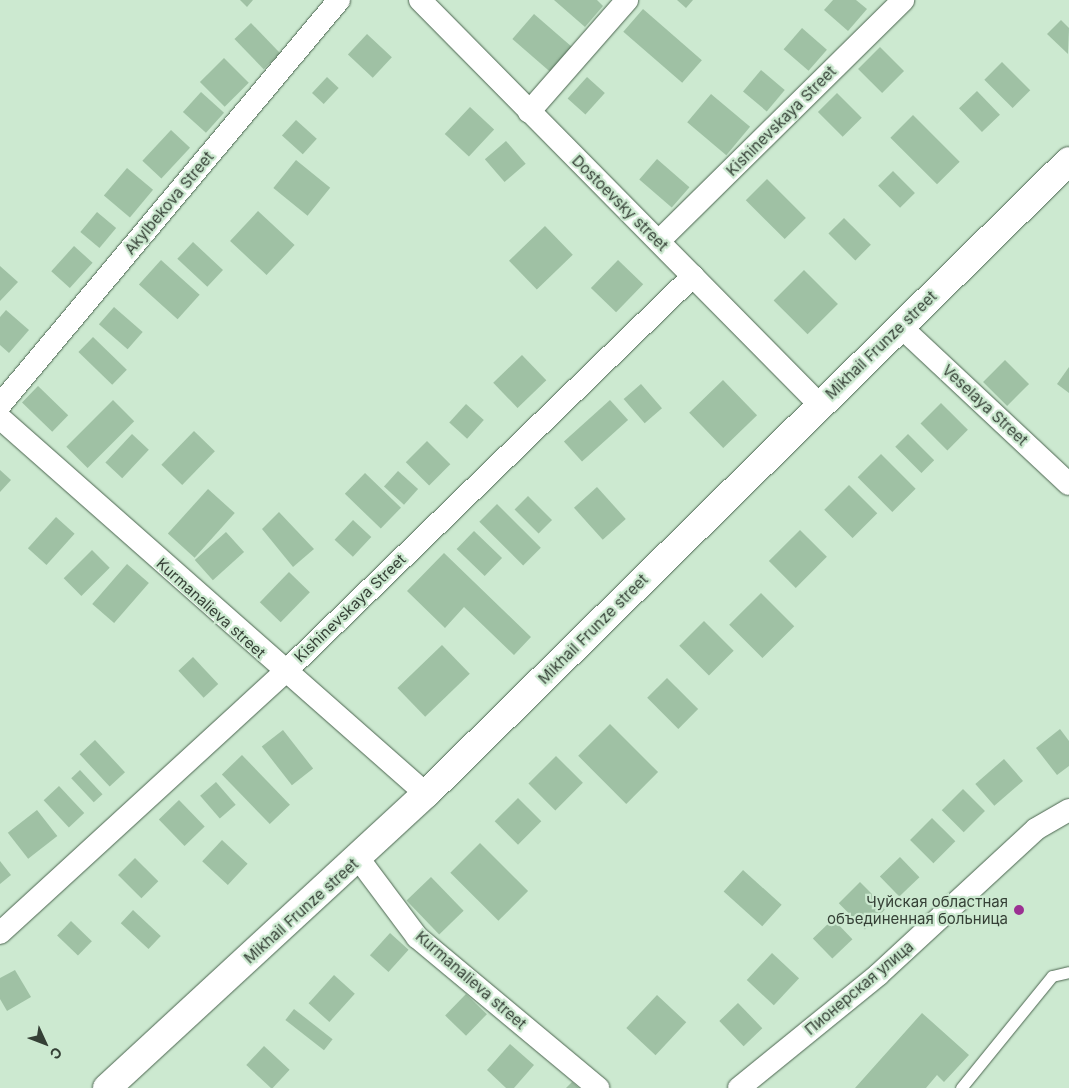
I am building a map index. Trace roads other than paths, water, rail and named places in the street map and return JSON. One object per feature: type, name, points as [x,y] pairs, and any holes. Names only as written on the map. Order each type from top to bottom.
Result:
[{"type":"main road","name":"Mikhail Frunze street","points":[[107,1088],[426,794],[1069,161]]},
{"type":"street","name":"Akylbekova Street","points":[[0,405],[339,0]]},
{"type":"street","name":"Dostoevsky street","points":[[420,0],[820,405]]},
{"type":"street","points":[[529,112],[627,0]]},
{"type":"street","name":"Kishinevskaya Street","points":[[659,241],[903,0]]},
{"type":"street","name":"Kishinevskaya Street","points":[[0,933],[284,672],[693,276]]},
{"type":"street","name":"Veselaya Street","points":[[900,326],[1069,484]]},
{"type":"street","name":"Kurmanalieva street","points":[[0,418],[284,672],[426,794]]},
{"type":"street","name":"Пионерская улица","points":[[739,1088],[878,975],[1036,829],[1069,810]]},
{"type":"street","name":"Kurmanalieva street","points":[[358,858],[417,937],[598,1088]]},
{"type":"lane","points":[[960,1088],[1052,976],[1069,972]]},
{"type":"place","name":"Чуйская областная объединенная больница","points":[[1019,910]]}]
